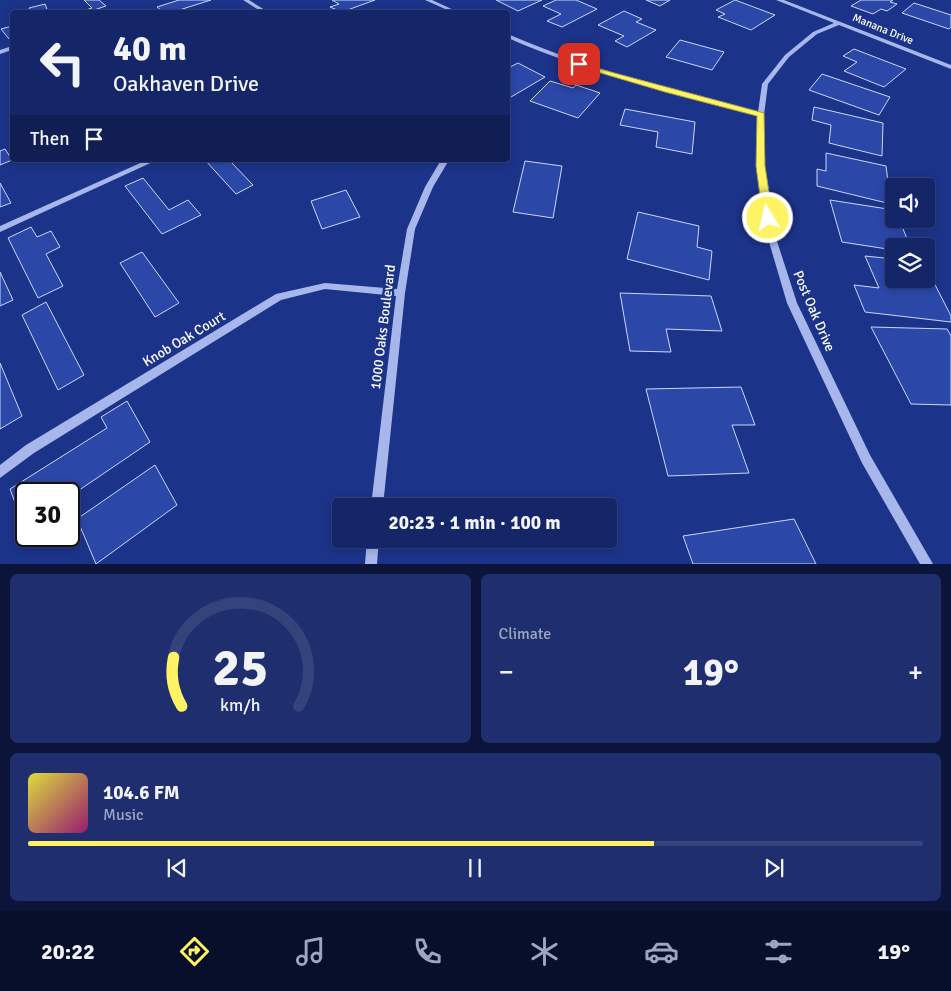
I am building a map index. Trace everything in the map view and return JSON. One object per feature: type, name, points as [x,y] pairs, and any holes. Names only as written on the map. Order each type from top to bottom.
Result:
[{"type":"street","points":[[246,0],[262,10]]},
{"type":"street","points":[[428,0],[450,10]]},
{"type":"street","name":"Manana Drive","points":[[779,0],[951,67]]},
{"type":"street","name":"Post Oak Drive","points":[[839,23],[815,33],[787,56],[765,84],[761,115],[760,166],[771,235],[792,303],[866,459],[927,564]]},
{"type":"street","points":[[510,37],[579,64],[668,91],[761,115]]},
{"type":"street","points":[[0,229],[150,162]]},
{"type":"street","name":"1000 Oaks Boulevard","points":[[378,498],[401,293],[411,229],[428,187],[444,162]]},
{"type":"street","name":"Knob Oak Court","points":[[0,472],[30,449],[279,297],[325,286],[401,293]]},
{"type":"street","points":[[370,564],[372,548]]},
{"type":"building","points":[[84,0],[99,0],[106,6],[94,10],[86,10],[92,8]]},
{"type":"building","points":[[179,0],[211,0],[179,10],[161,10],[157,7]]},
{"type":"building","points":[[332,0],[375,0],[348,10],[337,10],[330,7],[339,4]]},
{"type":"building","points":[[496,0],[542,0],[518,11]]},
{"type":"building","points":[[556,0],[576,0],[597,9],[562,27],[547,21],[561,14],[543,6]]},
{"type":"building","points":[[646,0],[670,0],[660,6]]},
{"type":"building","points":[[735,0],[775,15],[751,30],[718,17],[725,14],[716,10]]},
{"type":"building","points":[[861,0],[893,0],[890,2],[897,4],[887,11],[881,9],[873,14],[851,6]]},
{"type":"building","points":[[914,3],[951,15],[951,27],[949,29],[902,13]]},
{"type":"building","points":[[45,4],[47,10],[30,10],[29,8]]},
{"type":"building","points":[[624,11],[642,19],[636,22],[656,30],[627,47],[615,41],[624,36],[598,25]]},
{"type":"building","points":[[10,27],[10,39],[9,39],[1,29]]},
{"type":"building","points":[[680,40],[724,52],[712,70],[666,57]]},
{"type":"building","points":[[854,49],[906,69],[884,87],[844,71],[857,62],[843,56]]},
{"type":"building","points":[[518,63],[545,77],[511,97],[510,67]]},
{"type":"building","points":[[822,74],[890,97],[879,115],[809,90]]},
{"type":"building","points":[[550,81],[573,88],[576,85],[600,93],[578,118],[530,101]]},
{"type":"building","points":[[814,107],[883,123],[882,156],[829,143],[831,125],[812,120]]},
{"type":"building","points":[[625,109],[695,122],[692,154],[656,147],[658,132],[620,125]]},
{"type":"building","points":[[5,149],[10,157],[10,161],[0,165],[0,151]]},
{"type":"building","points":[[826,153],[886,166],[888,178],[885,178],[885,203],[817,186],[817,169],[826,171]]},
{"type":"building","points":[[525,161],[562,166],[553,218],[513,212]]},
{"type":"building","points":[[207,162],[231,162],[253,185],[236,194]]},
{"type":"building","points":[[143,178],[169,210],[188,200],[201,215],[162,234],[125,186]]},
{"type":"building","points":[[0,183],[11,203],[0,207]]},
{"type":"building","points":[[346,190],[360,217],[322,229],[311,201]]},
{"type":"building","points":[[830,200],[885,209],[885,228],[903,228],[907,238],[885,238],[885,249],[842,242]]},
{"type":"building","points":[[638,212],[699,226],[697,247],[712,251],[709,280],[627,259]]},
{"type":"building","points":[[31,227],[37,237],[51,231],[60,247],[46,254],[63,286],[38,298],[8,238]]},
{"type":"building","points":[[142,252],[179,303],[155,317],[120,263]]},
{"type":"building","points":[[865,256],[885,258],[885,288],[935,288],[935,285],[951,316],[951,322],[865,312],[854,285],[879,288]]},
{"type":"building","points":[[0,272],[13,300],[0,306]]},
{"type":"building","points":[[620,293],[711,296],[722,331],[666,329],[671,352],[630,351]]},
{"type":"building","points":[[46,302],[84,375],[58,390],[22,315]]},
{"type":"building","points":[[871,327],[947,329],[951,336],[951,405],[911,404]]},
{"type":"building","points":[[0,363],[22,416],[0,429]]},
{"type":"building","points":[[741,387],[755,425],[732,425],[749,473],[668,476],[646,389]]},
{"type":"building","points":[[127,401],[150,442],[80,490],[80,482],[21,482],[107,428],[101,417]]},
{"type":"building","points":[[155,465],[177,505],[96,564],[80,526],[80,517]]},
{"type":"building","points":[[15,486],[15,503],[10,489]]},
{"type":"building","points":[[794,519],[816,564],[693,564],[683,536]]},
{"type":"route","points":[[579,64],[668,91],[761,115],[760,166],[768,218]]}]
